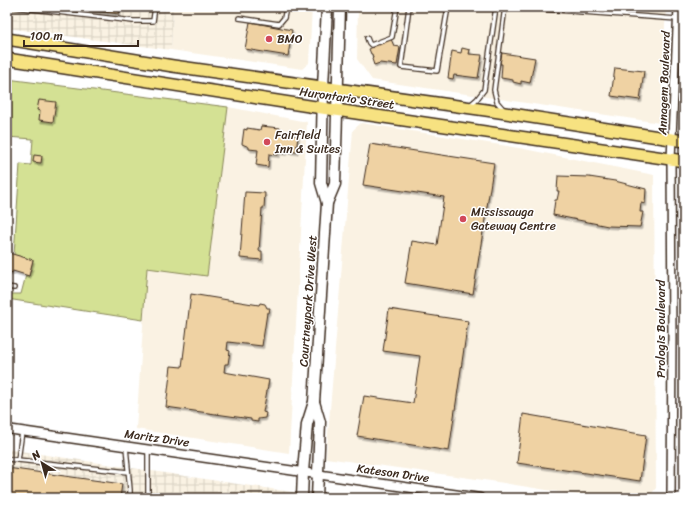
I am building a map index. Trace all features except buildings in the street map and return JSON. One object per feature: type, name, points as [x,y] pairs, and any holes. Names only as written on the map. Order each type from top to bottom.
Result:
[{"type":"main road","name":"Courtneypark Drive West","points":[[327,7],[322,108],[321,183],[328,203]]},
{"type":"main road","name":"Courtneypark Drive West","points":[[302,498],[307,424],[314,402],[328,203],[334,184],[340,7]]},
{"type":"main road","name":"Hurontario Street","points":[[7,39],[166,66],[468,107],[684,141]]},
{"type":"main road","name":"Hurontario Street","points":[[7,58],[322,108],[684,161]]},
{"type":"main road","name":"Courtneypark Drive West","points":[[314,402],[320,422],[317,498]]},
{"type":"street","name":"Annagem Boulevard","points":[[671,159],[678,7]]},
{"type":"street","name":"Prologis Boulevard","points":[[671,159],[671,498]]},
{"type":"street","name":"Maritz Drive","points":[[7,429],[303,472]]},
{"type":"street","name":"Kateson Drive","points":[[303,472],[480,498]]},
{"type":"lane","points":[[15,7],[133,21],[154,21],[155,7]]},
{"type":"lane","points":[[367,38],[371,45],[392,37],[397,7]]},
{"type":"lane","points":[[409,7],[401,67],[437,71],[448,7]]},
{"type":"lane","points":[[468,107],[478,99],[484,90],[496,7]]},
{"type":"lane","points":[[505,7],[494,90],[497,102],[506,113]]},
{"type":"lane","points":[[515,7],[549,8],[677,19]]},
{"type":"lane","points":[[239,18],[279,24],[284,18],[286,8]]},
{"type":"lane","points":[[7,287],[14,288]]},
{"type":"lane","points":[[18,460],[22,431]]},
{"type":"lane","points":[[126,446],[130,498]]},
{"type":"lane","points":[[148,449],[148,498]]},
{"type":"lane","points":[[7,459],[128,472]]},
{"type":"shaded area","points":[[7,7],[173,7],[171,50],[7,28]]},
{"type":"shaded area","points":[[173,7],[312,7],[309,63],[302,69],[171,50]]},
{"type":"shaded area","points":[[358,7],[666,7],[660,123],[372,80],[357,59]]},
{"type":"shaded area","points":[[228,107],[307,122],[289,453],[136,429],[147,268],[207,276]]},
{"type":"shaded area","points":[[361,123],[519,148],[654,175],[656,488],[648,498],[597,498],[491,481],[326,458],[353,130]]},
{"type":"shaded area","points":[[7,449],[331,498],[7,498]]},
{"type":"green space","points":[[7,79],[228,107],[207,276],[147,268],[143,320],[7,299],[7,294],[21,294],[26,275],[29,276],[33,260],[14,255],[20,164],[31,165],[33,139],[7,137]]},
{"type":"place","name":"BMO","points":[[269,39]]},
{"type":"place","name":"Fairfield Inn & Suites","points":[[267,142]]},
{"type":"place","name":"Mississauga Gateway Centre","points":[[463,219]]}]
